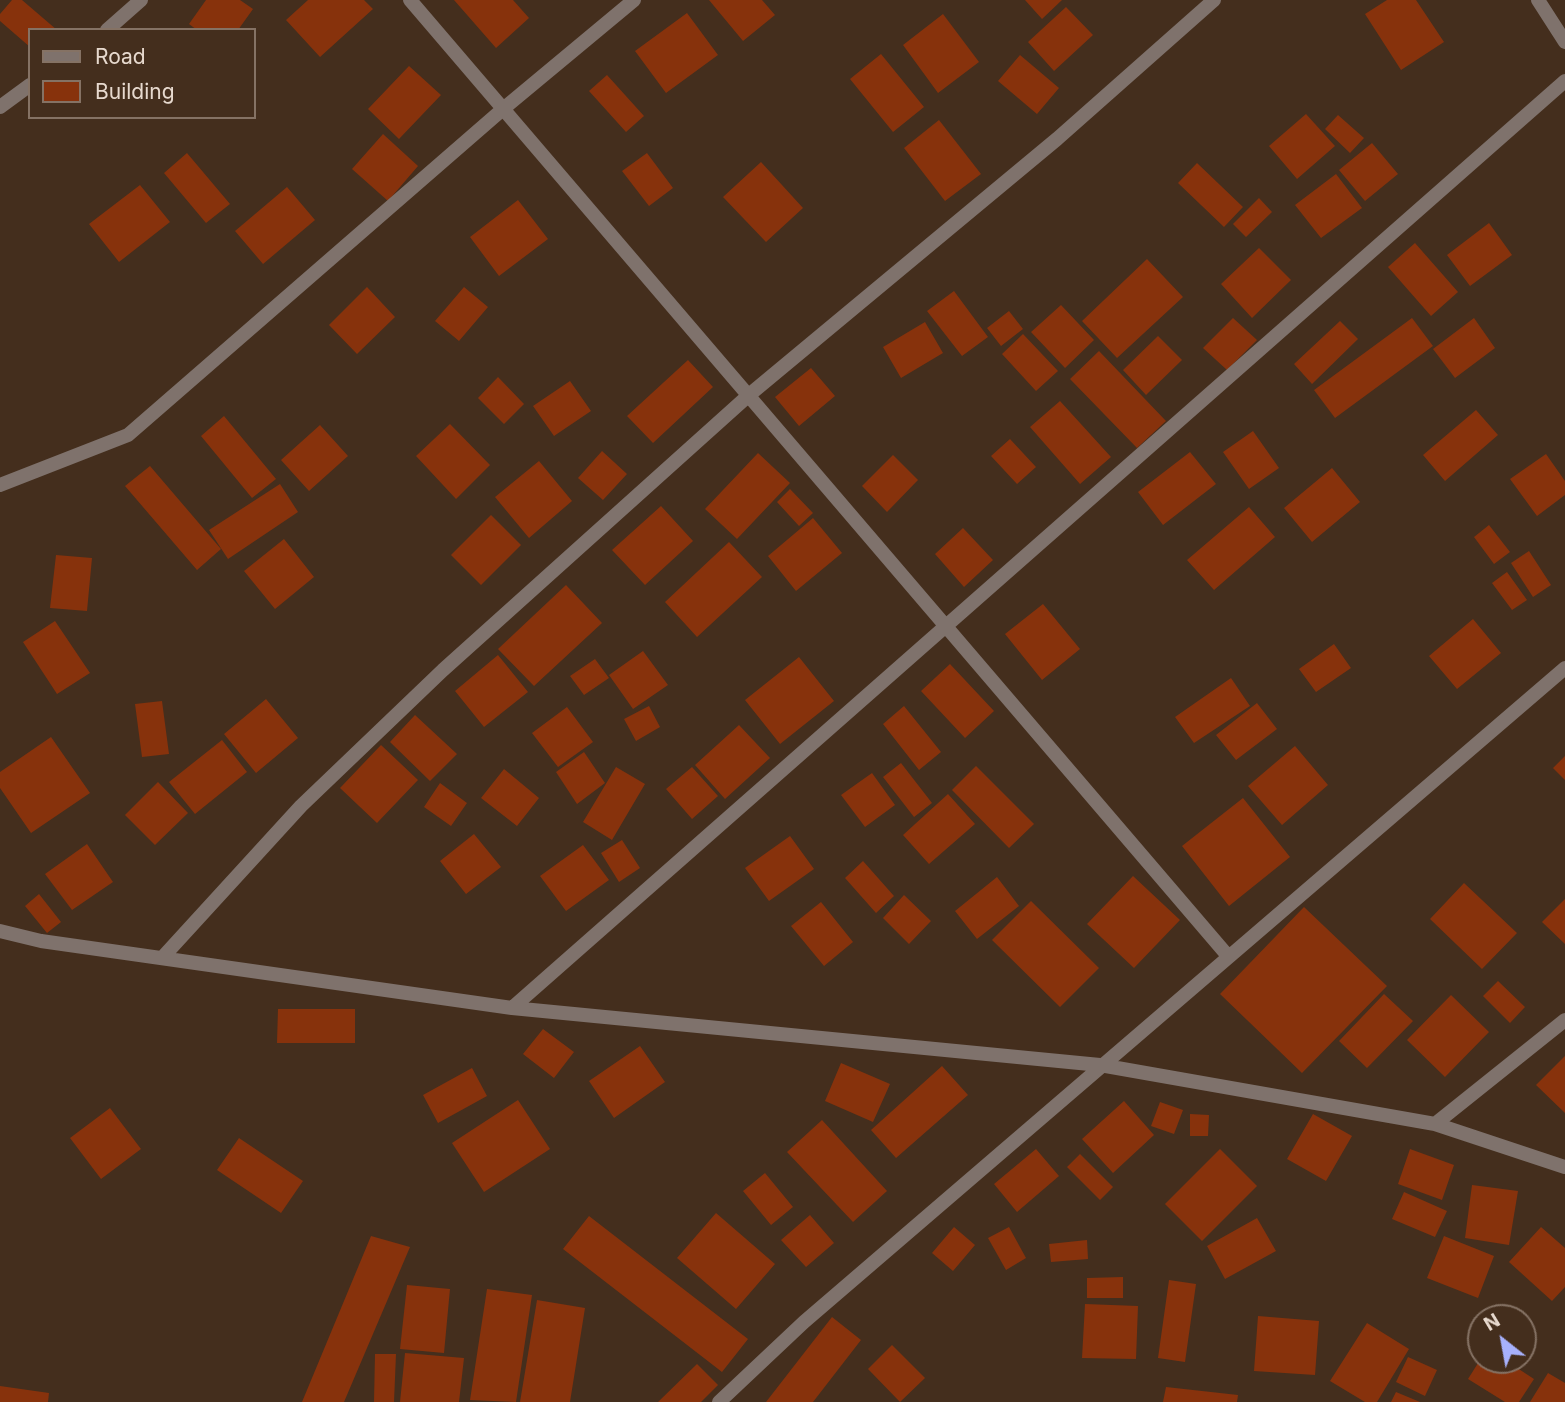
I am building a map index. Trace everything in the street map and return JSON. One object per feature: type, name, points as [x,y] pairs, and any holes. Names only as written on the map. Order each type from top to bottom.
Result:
[{"type":"street","points":[[109,28],[141,0]]},
{"type":"street","points":[[410,0],[1228,956]]},
{"type":"street","points":[[0,485],[128,435],[503,109],[634,0]]},
{"type":"street","points":[[162,958],[310,797],[443,670],[749,395],[1057,139],[1214,0]]},
{"type":"street","points":[[1538,0],[1565,42]]},
{"type":"street","points":[[512,1007],[1565,81]]},
{"type":"street","points":[[0,107],[28,86]]},
{"type":"street","points":[[719,1402],[804,1322],[1565,668]]},
{"type":"street","points":[[0,931],[41,941],[512,1007],[1101,1065],[1435,1124],[1565,1167]]},
{"type":"street","points":[[1435,1124],[1565,1020]]},
{"type":"building","points":[[12,0],[22,0],[55,28],[28,28],[28,45],[0,21],[0,14]]},
{"type":"building","points":[[206,0],[240,0],[253,9],[239,28],[194,28],[189,24]]},
{"type":"building","points":[[308,0],[364,0],[373,9],[320,57],[286,20]]},
{"type":"building","points":[[454,0],[513,0],[529,18],[496,48]]},
{"type":"building","points":[[709,0],[762,0],[775,15],[743,41]]},
{"type":"building","points":[[1025,0],[1062,0],[1042,19]]},
{"type":"building","points":[[1387,0],[1416,0],[1444,42],[1401,70],[1365,14]]},
{"type":"building","points":[[1066,7],[1093,35],[1054,71],[1028,42]]},
{"type":"building","points":[[687,13],[718,55],[666,93],[635,51]]},
{"type":"building","points":[[943,14],[979,62],[938,93],[903,45]]},
{"type":"building","points":[[881,54],[924,107],[893,132],[850,79]]},
{"type":"building","points":[[1020,55],[1059,88],[1037,114],[998,81]]},
{"type":"building","points":[[409,66],[441,95],[399,139],[368,109]]},
{"type":"building","points":[[607,75],[644,116],[626,132],[589,91]]},
{"type":"building","points":[[1306,114],[1335,146],[1297,179],[1269,146]]},
{"type":"building","points":[[1338,115],[1364,138],[1350,153],[1325,129]]},
{"type":"building","points":[[939,120],[981,174],[945,201],[904,148]]},
{"type":"building","points":[[383,134],[418,166],[388,201],[352,169]]},
{"type":"building","points":[[1372,143],[1398,174],[1365,201],[1339,170]]},
{"type":"building","points":[[187,153],[230,204],[206,223],[164,173]]},
{"type":"building","points":[[647,153],[673,188],[649,206],[622,171]]},
{"type":"building","points":[[761,162],[803,208],[766,242],[723,197]]},
{"type":"building","points":[[1197,163],[1243,207],[1224,227],[1178,183]]},
{"type":"building","points":[[1336,174],[1362,208],[1321,238],[1295,205]]},
{"type":"building","points":[[140,185],[170,222],[119,262],[89,224]]},
{"type":"building","points":[[287,187],[315,220],[263,264],[235,231]]},
{"type":"building","points":[[1259,198],[1272,212],[1246,237],[1233,224]]},
{"type":"building","points":[[518,200],[548,239],[499,276],[470,237]]},
{"type":"building","points":[[1489,223],[1512,255],[1470,286],[1447,255]]},
{"type":"building","points":[[1415,243],[1458,292],[1431,316],[1388,267]]},
{"type":"building","points":[[1259,248],[1291,280],[1252,318],[1221,284]]},
{"type":"building","points":[[1147,259],[1183,297],[1117,358],[1082,321]]},
{"type":"building","points":[[367,287],[395,317],[357,354],[329,325]]},
{"type":"building","points":[[464,287],[488,307],[459,341],[435,321]]},
{"type":"building","points":[[954,291],[988,337],[962,356],[927,311]]},
{"type":"building","points":[[1061,305],[1094,340],[1065,368],[1031,332]]},
{"type":"building","points":[[1009,311],[1023,329],[1001,346],[987,328]]},
{"type":"building","points":[[1233,318],[1257,340],[1227,370],[1203,348]]},
{"type":"building","points":[[1412,318],[1433,346],[1335,418],[1314,390]]},
{"type":"building","points":[[1474,318],[1495,348],[1455,378],[1433,349]]},
{"type":"building","points":[[1340,321],[1358,339],[1312,384],[1294,364]]},
{"type":"building","points":[[925,322],[943,353],[901,378],[883,347]]},
{"type":"building","points":[[1023,334],[1058,371],[1036,391],[1002,354]]},
{"type":"building","points":[[1158,336],[1182,360],[1146,395],[1123,370]]},
{"type":"building","points":[[1099,351],[1166,421],[1137,448],[1070,379]]},
{"type":"building","points":[[688,360],[713,387],[653,443],[627,416]]},
{"type":"building","points":[[811,368],[835,396],[799,426],[775,397]]},
{"type":"building","points":[[498,377],[524,404],[504,424],[478,398]]},
{"type":"building","points":[[570,381],[591,411],[554,436],[533,406]]},
{"type":"building","points":[[1060,401],[1111,457],[1080,484],[1030,427]]},
{"type":"building","points":[[1476,410],[1498,435],[1445,481],[1423,455]]},
{"type":"building","points":[[224,416],[276,479],[252,498],[201,436]]},
{"type":"building","points":[[450,424],[490,465],[456,499],[416,456]]},
{"type":"building","points":[[320,425],[348,456],[309,491],[281,460]]},
{"type":"building","points":[[1253,431],[1279,468],[1249,489],[1223,452]]},
{"type":"building","points":[[1010,439],[1036,467],[1017,484],[991,456]]},
{"type":"building","points":[[602,451],[627,474],[603,500],[578,478]]},
{"type":"building","points":[[1190,452],[1216,484],[1163,525],[1138,492]]},
{"type":"building","points":[[758,453],[790,483],[737,539],[705,509]]},
{"type":"building","points":[[1546,454],[1565,481],[1565,495],[1537,516],[1510,479]]},
{"type":"building","points":[[893,455],[918,480],[887,512],[862,486]]},
{"type":"building","points":[[539,461],[572,501],[529,538],[495,497]]},
{"type":"building","points":[[150,466],[221,549],[197,570],[125,486]]},
{"type":"building","points":[[1332,468],[1360,502],[1312,542],[1284,508]]},
{"type":"building","points":[[280,484],[298,512],[228,559],[209,530]]},
{"type":"building","points":[[790,489],[813,513],[799,526],[777,502]]},
{"type":"building","points":[[661,506],[693,541],[645,585],[612,550]]},
{"type":"building","points":[[1249,507],[1275,537],[1214,590],[1187,560]]},
{"type":"building","points":[[491,515],[521,545],[481,585],[451,555]]},
{"type":"building","points":[[813,518],[842,553],[796,591],[768,556]]},
{"type":"building","points":[[1489,525],[1510,552],[1494,564],[1474,537]]},
{"type":"building","points":[[963,528],[993,560],[964,587],[935,554]]},
{"type":"building","points":[[284,539],[314,577],[275,609],[244,571]]},
{"type":"building","points":[[729,542],[762,577],[697,637],[665,602]]},
{"type":"building","points":[[1529,551],[1551,585],[1533,597],[1511,563]]},
{"type":"building","points":[[56,555],[92,558],[87,611],[50,608]]},
{"type":"building","points":[[1507,572],[1527,600],[1512,610],[1492,583]]},
{"type":"building","points":[[566,585],[602,623],[534,686],[498,649]]},
{"type":"building","points":[[1043,604],[1080,649],[1042,680],[1005,634]]},
{"type":"building","points":[[1473,619],[1501,653],[1457,689],[1429,656]]},
{"type":"building","points":[[55,621],[90,673],[57,694],[23,642]]},
{"type":"building","points":[[1334,644],[1351,668],[1316,692],[1299,669]]},
{"type":"building","points":[[643,651],[668,685],[633,709],[609,675]]},
{"type":"building","points":[[498,655],[528,692],[484,727],[455,691]]},
{"type":"building","points":[[799,657],[834,701],[780,744],[745,700]]},
{"type":"building","points":[[595,659],[609,678],[584,695],[570,676]]},
{"type":"building","points":[[950,664],[994,711],[965,738],[921,691]]},
{"type":"building","points":[[1231,678],[1250,706],[1194,743],[1175,717]]},
{"type":"building","points":[[266,699],[298,738],[256,773],[224,734]]},
{"type":"building","points":[[162,701],[169,754],[142,757],[135,704]]},
{"type":"building","points":[[1257,703],[1277,729],[1236,760],[1216,735]]},
{"type":"building","points":[[649,706],[660,727],[636,741],[624,719]]},
{"type":"building","points":[[904,706],[941,752],[919,770],[883,724]]},
{"type":"building","points":[[567,707],[593,742],[558,767],[532,733]]},
{"type":"building","points":[[415,715],[457,754],[430,781],[390,742]]},
{"type":"building","points":[[739,725],[770,758],[725,799],[695,765]]},
{"type":"building","points":[[51,737],[90,793],[31,833],[0,788],[0,772]]},
{"type":"building","points":[[222,740],[247,772],[195,814],[169,782]]},
{"type":"building","points":[[381,745],[418,780],[377,823],[340,788]]},
{"type":"building","points":[[1295,746],[1328,785],[1282,825],[1248,786]]},
{"type":"building","points":[[584,752],[605,783],[577,804],[556,772]]},
{"type":"building","points":[[1565,756],[1565,780],[1553,768]]},
{"type":"building","points":[[901,763],[932,803],[914,817],[883,777]]},
{"type":"building","points":[[976,766],[1034,824],[1009,848],[952,790]]},
{"type":"building","points":[[616,767],[645,784],[612,840],[583,822]]},
{"type":"building","points":[[692,767],[718,796],[692,819],[666,789]]},
{"type":"building","points":[[504,769],[539,798],[517,826],[481,798]]},
{"type":"building","points":[[872,773],[895,805],[865,827],[841,795]]},
{"type":"building","points":[[158,782],[188,813],[155,845],[125,815]]},
{"type":"building","points":[[440,783],[467,803],[451,826],[424,807]]},
{"type":"building","points":[[948,794],[975,824],[929,864],[903,835]]},
{"type":"building","points":[[1243,798],[1290,857],[1229,906],[1182,846]]},
{"type":"building","points":[[474,834],[501,867],[466,894],[440,861]]},
{"type":"building","points":[[790,836],[814,869],[769,901],[745,868]]},
{"type":"building","points":[[622,840],[640,868],[619,882],[601,853]]},
{"type":"building","points":[[87,844],[113,882],[72,910],[45,874]]},
{"type":"building","points":[[583,845],[609,880],[566,911],[540,876]]},
{"type":"building","points":[[863,861],[894,896],[876,913],[845,878]]},
{"type":"building","points":[[1133,876],[1180,920],[1134,968],[1087,924]]},
{"type":"building","points":[[997,877],[1019,906],[977,939],[955,911]]},
{"type":"building","points":[[1464,883],[1517,933],[1482,969],[1430,919]]},
{"type":"building","points":[[39,894],[61,922],[47,933],[25,906]]},
{"type":"building","points":[[904,895],[931,921],[909,944],[883,918]]},
{"type":"building","points":[[1565,899],[1565,944],[1542,922]]},
{"type":"building","points":[[1031,901],[1099,968],[1060,1007],[992,940]]},
{"type":"building","points":[[821,902],[853,942],[824,966],[791,926]]},
{"type":"building","points":[[1304,907],[1387,986],[1302,1073],[1220,994]]},
{"type":"building","points":[[1498,981],[1525,1007],[1510,1023],[1483,996]]},
{"type":"building","points":[[1384,994],[1413,1021],[1367,1068],[1339,1041]]},
{"type":"building","points":[[1451,995],[1489,1032],[1445,1077],[1407,1040]]},
{"type":"building","points":[[278,1009],[355,1009],[355,1043],[277,1043]]},
{"type":"building","points":[[543,1029],[574,1052],[554,1078],[523,1054]]},
{"type":"building","points":[[640,1046],[665,1082],[614,1118],[589,1081]]},
{"type":"building","points":[[1565,1056],[1565,1113],[1536,1085]]},
{"type":"building","points":[[841,1063],[890,1084],[873,1122],[825,1101]]},
{"type":"building","points":[[942,1066],[968,1095],[896,1158],[871,1130]]},
{"type":"building","points":[[472,1068],[487,1096],[438,1123],[423,1095]]},
{"type":"building","points":[[518,1100],[550,1149],[484,1192],[452,1143]]},
{"type":"building","points":[[1124,1101],[1154,1135],[1113,1173],[1082,1139]]},
{"type":"building","points":[[1160,1102],[1183,1110],[1174,1134],[1151,1126]]},
{"type":"building","points":[[110,1108],[141,1149],[101,1179],[70,1138]]},
{"type":"building","points":[[1190,1114],[1209,1115],[1208,1136],[1190,1136]]},
{"type":"building","points":[[1313,1114],[1352,1136],[1326,1181],[1287,1159]]},
{"type":"building","points":[[822,1120],[887,1191],[853,1222],[787,1152]]},
{"type":"building","points":[[239,1138],[303,1181],[281,1213],[217,1170]]},
{"type":"building","points":[[1036,1149],[1059,1176],[1017,1212],[994,1184]]},
{"type":"building","points":[[1220,1149],[1257,1186],[1202,1241],[1165,1204]]},
{"type":"building","points":[[1410,1149],[1454,1165],[1442,1200],[1398,1184]]},
{"type":"building","points":[[1080,1154],[1113,1187],[1100,1200],[1067,1167]]},
{"type":"building","points":[[765,1173],[793,1207],[771,1225],[743,1191]]},
{"type":"building","points":[[1472,1185],[1518,1191],[1509,1245],[1465,1238]]},
{"type":"building","points":[[1404,1192],[1447,1211],[1435,1237],[1392,1219]]},
{"type":"building","points":[[716,1213],[775,1264],[736,1309],[677,1258]]},
{"type":"building","points":[[810,1215],[834,1243],[806,1267],[781,1240]]},
{"type":"building","points":[[589,1216],[748,1339],[722,1372],[563,1249]]},
{"type":"building","points":[[1257,1218],[1276,1251],[1225,1279],[1207,1246]]},
{"type":"building","points":[[954,1227],[975,1245],[953,1271],[932,1253]]},
{"type":"building","points":[[1009,1227],[1026,1258],[1006,1270],[988,1238]]},
{"type":"building","points":[[1541,1227],[1565,1248],[1565,1287],[1552,1301],[1509,1262]]},
{"type":"building","points":[[371,1236],[410,1247],[344,1402],[302,1402]]},
{"type":"building","points":[[1444,1236],[1494,1256],[1478,1298],[1427,1278]]},
{"type":"building","points":[[1087,1240],[1088,1259],[1051,1262],[1049,1244]]},
{"type":"building","points":[[1123,1277],[1123,1298],[1087,1298],[1087,1278]]},
{"type":"building","points":[[1169,1280],[1196,1284],[1185,1362],[1158,1358]]},
{"type":"building","points":[[407,1285],[450,1289],[444,1353],[400,1349]]},
{"type":"building","points":[[487,1289],[532,1295],[516,1402],[470,1400]]},
{"type":"building","points":[[537,1300],[585,1308],[570,1402],[520,1402]]},
{"type":"building","points":[[1085,1304],[1138,1306],[1136,1359],[1082,1358]]},
{"type":"building","points":[[1258,1316],[1319,1321],[1315,1375],[1254,1371]]},
{"type":"building","points":[[832,1317],[861,1340],[813,1402],[766,1402]]},
{"type":"building","points":[[1367,1323],[1409,1349],[1377,1402],[1365,1402],[1330,1381]]},
{"type":"building","points":[[892,1345],[925,1378],[900,1402],[868,1369]]},
{"type":"building","points":[[405,1353],[464,1358],[459,1402],[400,1402]]},
{"type":"building","points":[[375,1354],[396,1354],[394,1402],[374,1402]]},
{"type":"building","points":[[1408,1357],[1437,1370],[1425,1396],[1396,1382]]},
{"type":"building","points":[[697,1364],[718,1385],[701,1402],[658,1402]]},
{"type":"building","points":[[1548,1373],[1565,1383],[1565,1402],[1530,1402]]},
{"type":"building","points":[[1471,1374],[1526,1374],[1534,1379],[1519,1402],[1505,1402],[1468,1379]]},
{"type":"building","points":[[0,1386],[49,1393],[48,1402],[0,1402]]},
{"type":"building","points":[[1166,1387],[1238,1395],[1237,1402],[1163,1402]]},
{"type":"building","points":[[1396,1392],[1420,1402],[1391,1402]]}]
